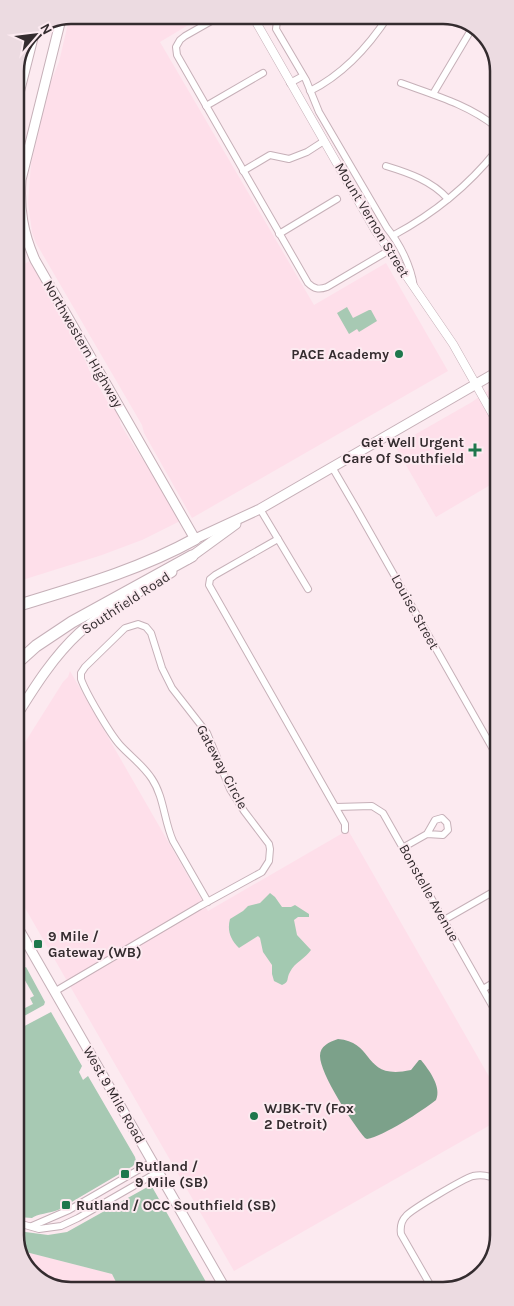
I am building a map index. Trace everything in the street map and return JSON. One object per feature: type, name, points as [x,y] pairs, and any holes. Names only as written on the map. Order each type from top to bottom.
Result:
[{"type":"highway","points":[[24,69],[29,50]]},
{"type":"highway","points":[[24,604],[126,572],[171,553],[195,539]]},
{"type":"highway","points":[[24,657],[36,646],[72,622],[192,556]]},
{"type":"main road","name":"Northwestern Highway","points":[[24,168],[60,25]]},
{"type":"main road","name":"Northwestern Highway","points":[[24,230],[34,260],[195,539]]},
{"type":"main road","name":"Southfield Road","points":[[195,539],[257,510],[490,376]]},
{"type":"main road","name":"Southfield Road","points":[[24,705],[57,656],[79,633],[103,615],[175,571],[192,556],[257,510]]},
{"type":"main road","name":"West 9 Mile Road","points":[[24,938],[221,1282]]},
{"type":"street","points":[[207,24],[186,36],[177,44],[178,58],[308,283],[320,289],[327,287],[388,250]]},
{"type":"street","name":"Mount Vernon Street","points":[[257,24],[388,250],[453,344],[490,409]]},
{"type":"street","points":[[276,24],[276,29],[303,76],[323,120],[387,228],[394,236],[412,273],[414,288]]},
{"type":"street","points":[[310,91],[332,77],[353,60],[370,42],[383,24]]},
{"type":"street","points":[[433,94],[470,32]]},
{"type":"street","points":[[206,106],[263,73]]},
{"type":"street","points":[[290,83],[303,76]]},
{"type":"street","points":[[401,83],[433,94],[476,113],[490,123]]},
{"type":"street","points":[[243,171],[270,155],[289,159],[298,156],[324,140]]},
{"type":"street","points":[[394,236],[448,199],[470,180],[490,158]]},
{"type":"street","points":[[386,166],[409,173],[426,182],[448,199]]},
{"type":"street","points":[[279,234],[337,199]]},
{"type":"street","name":"Louise Street","points":[[332,467],[490,744]]},
{"type":"street","points":[[257,510],[278,539],[308,589]]},
{"type":"street","points":[[278,539],[210,579],[208,582],[210,590],[336,807],[345,824],[345,830]]},
{"type":"street","name":"Gateway Circle","points":[[54,992],[262,872],[269,861],[270,846],[230,789],[207,733],[172,688],[162,668],[151,633],[146,627],[141,625],[129,625],[85,667],[80,679],[117,742],[143,766],[154,781],[171,835],[208,902]]},
{"type":"street","name":"Bonstelle Avenue","points":[[336,807],[369,806],[380,810],[387,817],[490,1002]]},
{"type":"street","points":[[404,847],[427,834]]},
{"type":"street","points":[[444,920],[490,894]]},
{"type":"street","points":[[483,989],[490,985]]},
{"type":"street","points":[[32,1226],[39,1221],[53,1218],[73,1208],[152,1162]]},
{"type":"street","points":[[24,1224],[40,1229],[61,1226],[158,1172]]},
{"type":"street","points":[[429,1282],[401,1234],[402,1220],[413,1210],[468,1178],[483,1175],[490,1178]]},
{"type":"street","points":[[94,1195],[100,1205]]},
{"type":"street","points":[[73,1208],[78,1218]]},
{"type":"shaded area","points":[[68,24],[190,24],[160,42],[314,305],[386,263],[448,371],[192,518],[144,433],[142,425],[36,243],[32,232],[28,203],[31,164],[48,89],[59,62]]},
{"type":"shaded area","points":[[33,259],[79,345],[89,370],[110,406],[117,411],[121,425],[145,461],[180,521],[142,540],[102,555],[24,579],[24,264]]},
{"type":"shaded area","points":[[347,307],[353,318],[371,310],[377,321],[359,332],[357,329],[349,334],[337,313]]},
{"type":"shaded area","points":[[490,389],[490,485],[436,517],[395,446],[472,402]]},
{"type":"shaded area","points":[[70,671],[208,911],[348,830],[490,1078],[490,1125],[234,1271],[24,906],[24,744],[68,677]]},
{"type":"shaded area","points":[[270,893],[282,907],[295,905],[309,914],[309,917],[298,917],[294,920],[297,935],[311,950],[292,969],[287,981],[282,985],[274,981],[272,965],[263,952],[260,938],[258,936],[239,948],[231,938],[229,931],[230,919],[248,906],[260,903]]},
{"type":"shaded area","points":[[26,967],[45,1002],[44,1005],[24,1016],[24,1008],[33,1004],[30,998],[34,996],[24,979],[24,968]]},
{"type":"shaded area","points":[[51,1012],[82,1066],[79,1072],[83,1080],[88,1076],[136,1161],[133,1166],[58,1210],[32,1218],[24,1217],[24,1026]]},
{"type":"shaded area","points":[[338,1039],[359,1047],[376,1066],[384,1070],[395,1072],[411,1070],[421,1060],[436,1084],[436,1100],[393,1128],[374,1137],[365,1138],[338,1098],[321,1064],[320,1053],[323,1047]]},
{"type":"shaded area","points":[[151,1185],[206,1282],[116,1282],[112,1274],[26,1251],[24,1232],[48,1235],[67,1232]]},
{"type":"shaded area","points":[[27,1252],[112,1274],[116,1282],[67,1282],[55,1280],[42,1273],[32,1262]]},
{"type":"place","name":"PACE Academy","points":[[399,354]]},
{"type":"place","name":"Get Well Urgent Care Of Southfield","points":[[475,450]]},
{"type":"place","name":"9 Mile / Gateway (WB)","points":[[38,944]]},
{"type":"place","name":"WJBK-TV (Fox 2 Detroit)","points":[[254,1116]]},
{"type":"place","name":"Rutland / 9 Mile (SB)","points":[[125,1174]]},
{"type":"place","name":"Rutland / OCC Southfield (SB)","points":[[66,1205]]}]
